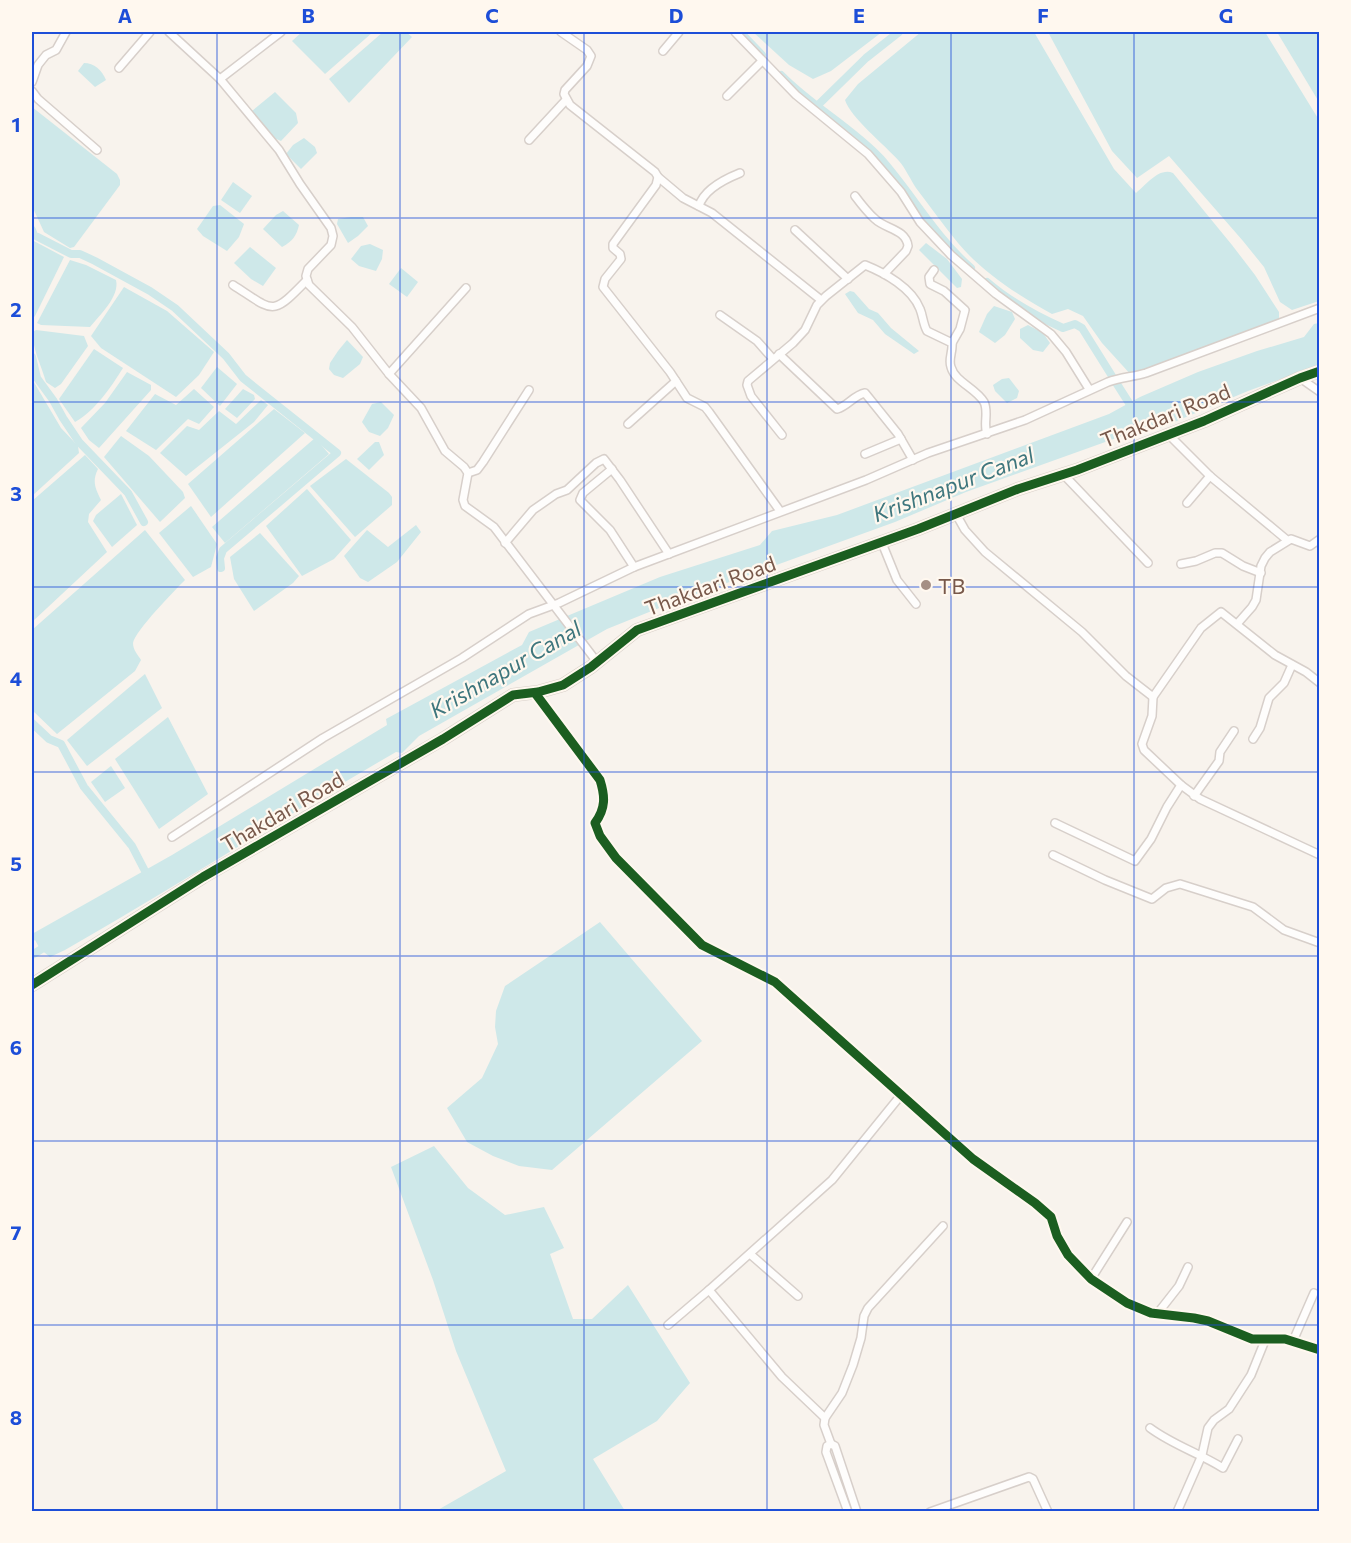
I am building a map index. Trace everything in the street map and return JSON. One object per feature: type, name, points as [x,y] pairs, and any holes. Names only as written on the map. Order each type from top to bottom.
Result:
[{"type":"street","points":[[32,82],[38,65],[46,55],[56,50],[66,32]]},
{"type":"street","points":[[119,68],[150,32]]},
{"type":"street","points":[[169,32],[220,79],[279,150],[331,228],[333,236],[331,245],[308,269],[307,280],[318,295],[352,327],[389,374],[421,408],[446,451],[468,473],[463,500],[465,506],[494,527],[597,662]]},
{"type":"street","points":[[220,79],[281,32]]},
{"type":"street","points":[[561,32],[587,50],[591,56],[587,66],[565,90],[564,94],[570,105],[655,172],[683,198],[712,213],[821,300]]},
{"type":"street","points":[[663,51],[679,32]]},
{"type":"street","points":[[735,32],[796,95],[868,154],[901,192],[920,222],[951,255],[996,294],[1051,334],[1066,352],[1089,390]]},
{"type":"street","points":[[727,96],[762,61]]},
{"type":"street","points":[[32,90],[38,99],[97,150]]},
{"type":"street","points":[[529,140],[566,100]]},
{"type":"street","points":[[699,206],[705,195],[720,182],[740,172]]},
{"type":"street","points":[[658,177],[656,185],[613,244],[613,248],[620,254],[621,259],[602,283],[606,293],[687,398],[705,407],[709,412],[780,512]]},
{"type":"street","points":[[855,196],[874,218],[897,231],[908,241],[906,251],[884,274]]},
{"type":"street","points":[[795,230],[848,279]]},
{"type":"street","points":[[782,435],[751,396],[747,385],[753,375],[793,343],[804,330],[821,300],[865,266],[884,274],[901,286],[915,300],[927,331],[952,344]]},
{"type":"street","points":[[934,270],[928,278],[930,284],[944,291],[964,310],[960,328],[952,344],[951,369],[985,403],[984,424],[987,434]]},
{"type":"street","points":[[233,285],[266,306],[274,307],[283,304],[307,280]]},
{"type":"street","points":[[389,374],[466,288]]},
{"type":"street","points":[[172,837],[323,738],[462,658],[529,614],[554,605],[633,567],[866,480],[956,443],[987,434],[1120,377],[1133,377],[1146,373],[1320,308]]},
{"type":"street","points":[[720,315],[757,341],[837,409],[865,393],[901,439],[913,460]]},
{"type":"street","name":"Thakdari Road","points":[[32,985],[203,877],[443,739],[513,695],[535,693],[563,685],[597,662],[637,630],[882,543],[1018,489],[1204,420],[1320,371]]},
{"type":"street","points":[[1300,378],[1320,392]]},
{"type":"street","points":[[628,424],[676,381]]},
{"type":"street","points":[[468,473],[479,467],[529,390]]},
{"type":"street","points":[[1168,434],[1210,476],[1287,540]]},
{"type":"street","points":[[865,454],[901,439]]},
{"type":"street","points":[[505,543],[533,510],[556,494],[567,490],[596,463],[604,459],[669,554]]},
{"type":"street","points":[[612,469],[583,493],[580,500],[610,530],[633,567]]},
{"type":"street","points":[[1063,474],[1148,563]]},
{"type":"street","points":[[1187,503],[1210,476]]},
{"type":"street","points":[[956,514],[965,530],[985,552],[1082,632],[1126,676],[1153,698]]},
{"type":"street","points":[[1237,624],[1256,600],[1264,558],[1287,540],[1296,539],[1310,546],[1320,538]]},
{"type":"street","points":[[882,543],[897,580],[916,604]]},
{"type":"street","points":[[1181,564],[1215,553],[1222,553],[1243,566],[1261,573]]},
{"type":"street","points":[[1320,682],[1275,655],[1221,612],[1201,628],[1153,698],[1152,716],[1143,738],[1142,747],[1181,785],[1212,807],[1320,855]]},
{"type":"street","points":[[1253,739],[1260,728],[1269,698],[1284,683],[1292,665]]},
{"type":"street","points":[[535,693],[600,780],[604,793],[604,806],[595,823],[600,836],[616,858],[702,945],[775,982],[973,1159],[1051,1217],[1057,1236],[1068,1255],[1091,1278],[1127,1303],[1157,1314],[1208,1322],[1252,1339],[1293,1341],[1320,1350]]},
{"type":"street","points":[[1194,795],[1220,761],[1219,753],[1234,732]]},
{"type":"street","points":[[1054,823],[1135,861],[1151,839],[1181,785]]},
{"type":"street","points":[[1053,855],[1152,899],[1166,888],[1180,884],[1253,907],[1284,930],[1320,944]]},
{"type":"street","points":[[668,1325],[832,1180],[901,1095]]},
{"type":"street","points":[[1091,1278],[1127,1222]]},
{"type":"street","points":[[857,1512],[836,1446],[831,1444],[824,1425],[825,1418],[842,1393],[854,1365],[864,1316],[868,1308],[943,1226]]},
{"type":"street","points":[[750,1254],[798,1296]]},
{"type":"street","points":[[1157,1314],[1179,1286],[1188,1267]]},
{"type":"street","points":[[709,1290],[782,1377],[825,1418]]},
{"type":"street","points":[[1293,1341],[1314,1293]]},
{"type":"street","points":[[1177,1512],[1202,1455],[1208,1428],[1228,1409],[1251,1376],[1266,1338]]},
{"type":"street","points":[[1150,1428],[1169,1441],[1202,1455],[1224,1468],[1238,1439]]},
{"type":"street","points":[[831,1444],[827,1446],[826,1452],[848,1512]]},
{"type":"street","points":[[932,1511],[1029,1476],[1033,1479],[1048,1512]]},
{"type":"water","points":[[302,32],[373,32],[325,74],[292,41]]},
{"type":"water","points":[[383,32],[406,32],[412,37],[349,103],[329,79]]},
{"type":"water","points":[[753,32],[882,32],[831,71],[813,79],[789,65]]},
{"type":"water","points":[[921,32],[1034,32],[1114,169],[1136,193],[1163,172],[1173,173],[1255,275],[1279,312],[1279,320],[1132,376],[1102,343],[1083,316],[1068,309],[1052,314],[1014,291],[978,264],[958,243],[893,154],[861,123],[845,100],[858,84]]},
{"type":"water","points":[[1048,32],[1265,32],[1319,120],[1319,301],[1292,310],[1280,302],[1264,267],[1169,156],[1137,178],[1112,151]]},
{"type":"water","points":[[1277,32],[1319,32],[1319,102]]},
{"type":"water","points":[[84,63],[97,68],[106,80],[95,87],[78,71]]},
{"type":"water","points":[[275,92],[296,113],[298,123],[281,141],[274,138],[252,111]]},
{"type":"water","points":[[32,107],[117,174],[120,180],[120,185],[74,247],[70,248],[44,232],[32,206]]},
{"type":"water","points":[[304,138],[315,147],[317,153],[301,169],[286,154],[293,145]]},
{"type":"water","points":[[233,182],[252,196],[240,213],[221,200]]},
{"type":"water","points":[[220,205],[244,224],[239,237],[227,251],[203,236],[197,229],[213,206]]},
{"type":"water","points":[[283,211],[299,225],[294,238],[282,247],[263,229]]},
{"type":"water","points":[[363,217],[368,226],[348,243],[337,224],[338,219]]},
{"type":"water","points":[[32,240],[64,257],[32,319]]},
{"type":"water","points":[[926,243],[947,259],[962,279],[961,287],[957,288],[919,250]]},
{"type":"water","points":[[370,244],[383,250],[382,259],[376,271],[359,266],[351,259],[361,246]]},
{"type":"water","points":[[250,247],[276,268],[263,286],[251,279],[234,263]]},
{"type":"water","points":[[70,260],[116,280],[112,299],[90,327],[41,325],[37,323]]},
{"type":"water","points":[[401,268],[418,282],[407,297],[389,284]]},
{"type":"water","points":[[124,287],[167,311],[214,352],[199,375],[176,397],[101,348],[91,336]]},
{"type":"water","points":[[850,291],[854,292],[869,309],[878,313],[891,328],[919,351],[914,354],[885,334],[873,320],[858,313],[845,294]]},
{"type":"water","points":[[994,306],[1012,312],[1015,319],[1005,335],[995,343],[979,332],[987,314]]},
{"type":"water","points":[[1319,323],[1319,365],[1248,391],[1160,428],[1122,436],[966,492],[895,522],[669,604],[607,629],[419,736],[402,753],[396,752],[65,950],[50,957],[40,949],[35,940],[32,942],[32,934],[172,855],[387,725],[386,719],[522,645],[529,632],[660,577],[760,545],[772,531],[837,515],[1109,414],[1140,397],[1198,372],[1304,337],[1314,324]]},
{"type":"water","points":[[1028,325],[1043,333],[1050,343],[1043,352],[1033,350],[1020,338],[1020,329]]},
{"type":"water","points":[[36,330],[84,336],[88,346],[61,384],[55,388],[46,382],[37,357],[33,338],[33,332]]},
{"type":"water","points":[[347,340],[363,357],[360,364],[343,378],[334,375],[329,369],[330,363]]},
{"type":"water","points":[[94,349],[123,368],[96,405],[75,422],[59,399]]},
{"type":"water","points":[[217,367],[237,384],[220,406],[201,388]]},
{"type":"water","points":[[127,372],[151,385],[151,390],[99,448],[89,440],[81,428],[105,403]]},
{"type":"water","points":[[1009,378],[1019,391],[1017,398],[1007,403],[995,391],[993,385],[1002,379]]},
{"type":"water","points":[[32,379],[61,428],[78,446],[79,453],[32,496]]},
{"type":"water","points":[[194,389],[214,407],[199,424],[188,419],[156,450],[126,431],[155,394],[176,405]]},
{"type":"water","points":[[243,389],[254,395],[255,399],[237,418],[225,409]]},
{"type":"water","points":[[261,400],[268,405],[254,422],[186,476],[160,453],[187,426],[199,430],[219,411],[236,424]]},
{"type":"water","points":[[381,402],[394,415],[388,428],[380,436],[369,432],[362,422],[372,404]]},
{"type":"water","points":[[274,409],[305,433],[211,517],[188,484]]},
{"type":"water","points":[[121,436],[149,456],[183,492],[185,498],[160,522],[104,457]]},
{"type":"water","points":[[315,438],[329,454],[225,543],[212,527]]},
{"type":"water","points":[[375,442],[379,442],[384,455],[369,470],[357,459]]},
{"type":"water","points":[[85,455],[98,469],[95,485],[101,500],[89,514],[88,522],[107,552],[32,622],[32,501]]},
{"type":"water","points":[[346,459],[392,497],[392,505],[355,537],[310,486]]},
{"type":"water","points":[[307,489],[351,540],[334,559],[302,576],[266,526]]},
{"type":"water","points":[[121,494],[137,525],[112,547],[93,521],[96,515]]},
{"type":"water","points":[[191,506],[217,544],[211,567],[193,577],[159,533]]},
{"type":"water","points":[[416,525],[421,532],[397,562],[368,582],[360,578],[344,556],[367,530],[388,547]]},
{"type":"water","points":[[145,530],[185,580],[135,637],[133,646],[141,660],[135,671],[57,734],[32,710],[32,630]]},
{"type":"water","points":[[260,533],[299,576],[293,583],[254,611],[234,579],[230,557]]},
{"type":"water","points":[[145,674],[162,708],[87,766],[67,740]]},
{"type":"water","points":[[168,717],[208,794],[159,829],[115,759]]},
{"type":"water","points":[[111,766],[125,788],[105,802],[91,782]]},
{"type":"water","points":[[600,922],[702,1041],[552,1170],[519,1166],[493,1156],[467,1142],[447,1108],[482,1078],[498,1044],[495,1027],[496,1011],[505,986]]},
{"type":"water","points":[[434,1146],[468,1188],[505,1215],[544,1207],[564,1248],[550,1254],[573,1319],[592,1319],[628,1285],[690,1383],[657,1421],[593,1459],[625,1511],[436,1511],[506,1471],[456,1351],[433,1280],[391,1167]]},
{"type":"waterway","points":[[740,32],[762,55]]},
{"type":"waterway","points":[[817,106],[866,58],[899,32]]},
{"type":"waterway","points":[[781,75],[805,97],[857,136],[880,158],[946,243],[971,268]]},
{"type":"waterway","points":[[32,230],[34,235],[71,254],[80,254],[95,261],[150,291],[175,308],[226,356],[243,378],[337,453],[223,550],[220,558],[221,568]]},
{"type":"waterway","points":[[987,282],[1014,302],[1063,328],[1075,324],[1082,328],[1112,376]]},
{"type":"waterway","points":[[32,357],[37,378],[79,442],[128,493],[144,522]]},
{"type":"waterway","points":[[1115,381],[1129,403]]},
{"type":"waterway","points":[[32,723],[49,739],[61,744],[84,787],[132,846],[145,871]]},
{"type":"waterway","name":"Krishnapur Canal","points":[[32,955],[48,945]]},
{"type":"cycle path","points":[[32,985],[203,877],[443,739],[513,695],[538,692],[563,685],[591,667],[637,630],[918,529],[1018,489],[1077,470],[1204,421],[1320,371]]},
{"type":"cycle path","points":[[535,693],[600,780],[604,802],[595,823],[600,836],[616,858],[702,945],[775,982],[973,1159],[1051,1217],[1057,1236],[1068,1255],[1091,1279],[1127,1303],[1151,1313],[1208,1321],[1252,1339],[1285,1339],[1320,1350]]},
{"type":"place","name":"TB","points":[[926,585]]}]
